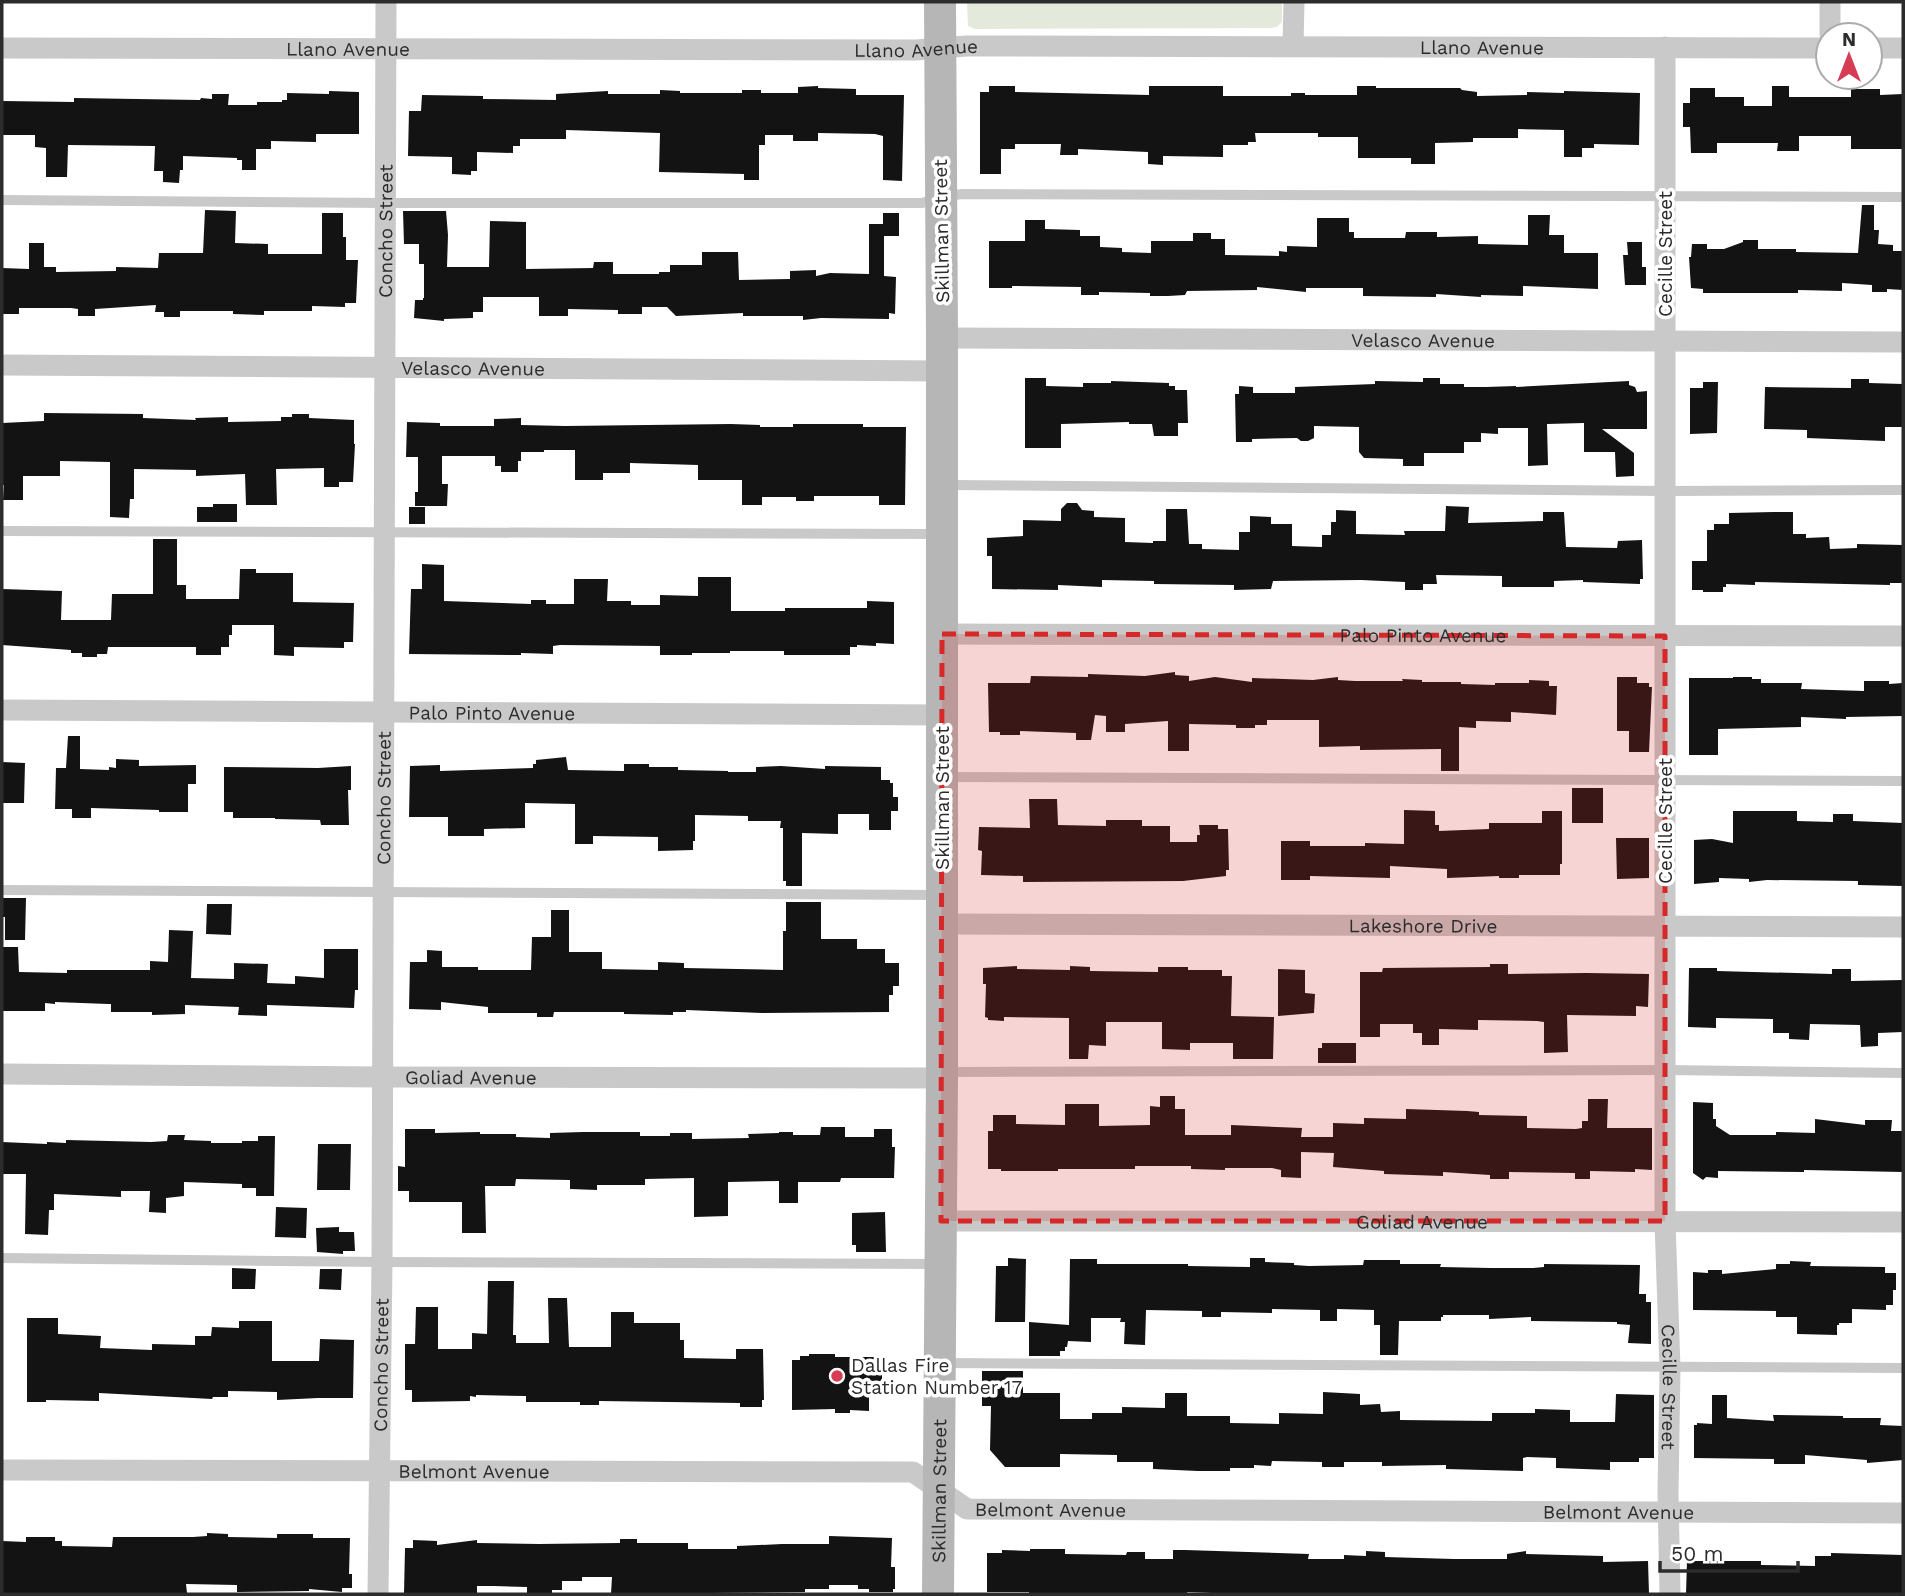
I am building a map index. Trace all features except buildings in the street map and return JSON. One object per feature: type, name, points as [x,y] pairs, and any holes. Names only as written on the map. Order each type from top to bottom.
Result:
[{"type":"main road","name":"Skillman Street","points":[[938,1594],[942,1075],[940,2]]},
{"type":"street","name":"Concho Street","points":[[378,1594],[382,1262],[386,2]]},
{"type":"street","points":[[1293,46],[1294,2]]},
{"type":"street","points":[[1830,2],[1830,21]]},
{"type":"street","name":"Cecille Street","points":[[1665,47],[1665,1221],[1670,1368],[1670,1594]]},
{"type":"street","name":"Llano Avenue","points":[[2,48],[1814,48]]},
{"type":"street","points":[[1884,48],[1903,48]]},
{"type":"street","name":"Velasco Avenue","points":[[942,338],[1903,342]]},
{"type":"street","name":"Velasco Avenue","points":[[2,365],[942,371]]},
{"type":"street","name":"Palo Pinto Avenue","points":[[942,634],[1903,636]]},
{"type":"street","name":"Palo Pinto Avenue","points":[[2,710],[942,715]]},
{"type":"street","name":"Lakeshore Drive","points":[[942,910],[1665,926],[1903,927]]},
{"type":"street","name":"Goliad Avenue","points":[[2,1074],[382,1077],[942,1075]]},
{"type":"street","name":"Goliad Avenue","points":[[941,1221],[1903,1222]]},
{"type":"street","name":"Belmont Avenue","points":[[2,1469],[913,1472],[967,1509],[1903,1513]]},
{"type":"lane","points":[[2,200],[922,203],[962,194],[1903,197]]},
{"type":"lane","points":[[942,485],[1665,491],[1903,489]]},
{"type":"lane","points":[[2,531],[942,534]]},
{"type":"lane","points":[[942,777],[1903,780]]},
{"type":"lane","points":[[2,890],[383,892],[942,910]]},
{"type":"lane","points":[[942,1075],[1665,1070],[1903,1073]]},
{"type":"lane","points":[[2,1258],[941,1264]]},
{"type":"lane","points":[[940,1363],[1903,1368]]},
{"type":"highlighted area","points":[[942,634],[1665,636],[1665,1221],[941,1221]]},
{"type":"shaded area","points":[[967,2],[1282,2],[1282,22],[1277,27],[1270,28],[975,29],[968,26]]},
{"type":"place","name":"Dallas Fire Station Number 17","points":[[837,1376]]}]
